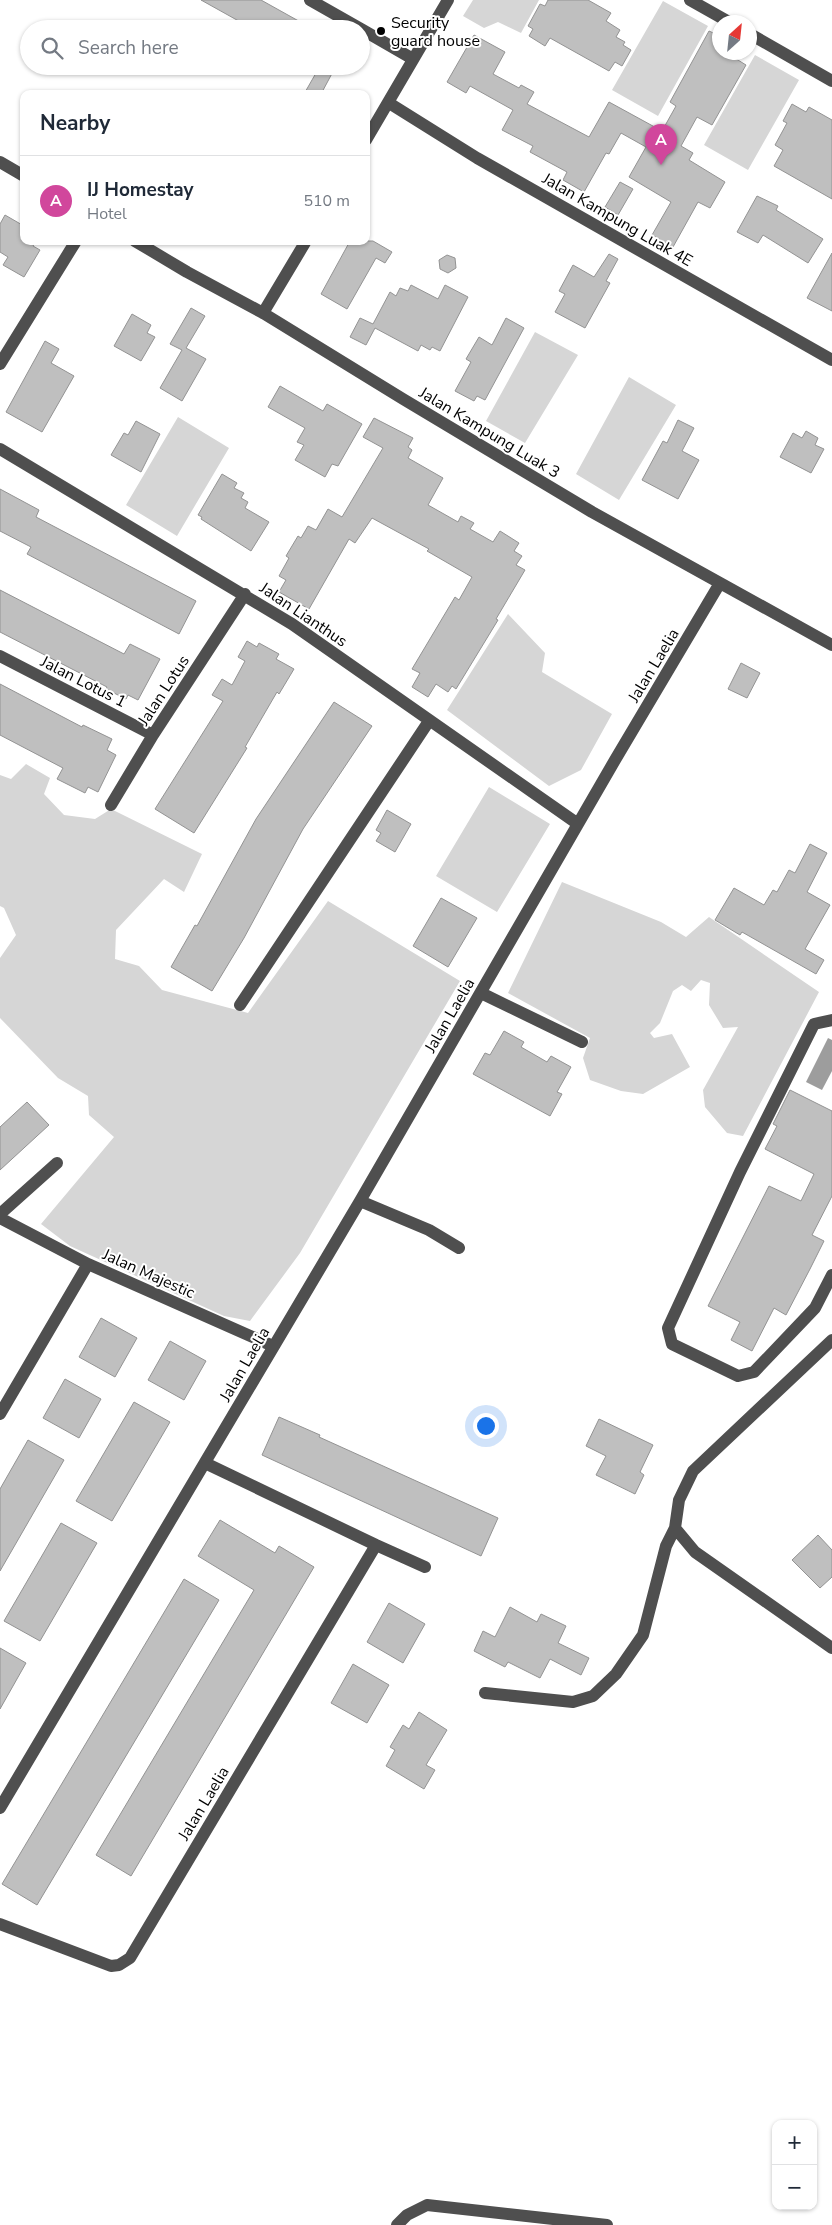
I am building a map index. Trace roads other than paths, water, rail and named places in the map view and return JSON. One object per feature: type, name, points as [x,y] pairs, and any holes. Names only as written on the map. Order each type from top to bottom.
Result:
[{"type":"street","points":[[310,0],[345,20]]},
{"type":"street","points":[[370,133],[448,0]]},
{"type":"street","points":[[690,0],[717,15]]},
{"type":"street","points":[[370,34],[414,59]]},
{"type":"street","points":[[757,38],[832,81]]},
{"type":"street","name":"Jalan Kampung Luak 4E","points":[[388,103],[477,158],[832,360]]},
{"type":"street","points":[[0,162],[20,174]]},
{"type":"street","points":[[0,364],[74,245]]},
{"type":"street","name":"Jalan Kampung Luak 3","points":[[142,245],[263,313],[471,440],[832,645]]},
{"type":"street","points":[[263,313],[304,245]]},
{"type":"street","name":"Jalan Lianthus","points":[[0,449],[22,464],[245,594],[292,624],[578,824]]},
{"type":"street","name":"Jalan Laelia","points":[[0,1808],[360,1201],[720,583]]},
{"type":"street","name":"Jalan Lotus","points":[[111,805],[153,735],[245,594]]},
{"type":"street","name":"Jalan Lotus 1","points":[[0,656],[153,735]]},
{"type":"street","points":[[240,1005],[429,721]]},
{"type":"street","points":[[481,993],[582,1042]]},
{"type":"street","points":[[832,1020],[814,1024],[740,1172],[668,1328],[672,1344],[738,1376],[754,1372],[815,1308],[832,1275]]},
{"type":"street","points":[[0,1214],[57,1162]]},
{"type":"street","points":[[360,1201],[429,1230],[459,1248]]},
{"type":"street","points":[[0,1218],[88,1264]]},
{"type":"street","name":"Jalan Majestic","points":[[0,1414],[88,1264],[273,1346]]},
{"type":"street","points":[[485,1693],[573,1702],[593,1696],[616,1674],[643,1636],[666,1546],[676,1528],[679,1500],[694,1471],[832,1340]]},
{"type":"street","points":[[205,1463],[426,1567]]},
{"type":"street","points":[[676,1528],[695,1552],[832,1648]]},
{"type":"street","name":"Jalan Laelia","points":[[0,1924],[110,1966],[119,1966],[130,1958],[376,1545]]},
{"type":"street","points":[[396,2225],[407,2215],[428,2205],[607,2225]]},
{"type":"place","name":"Security guard house","points":[[381,31]]},
{"type":"place","name":"IJ Homestay","points":[[661,165]]}]
